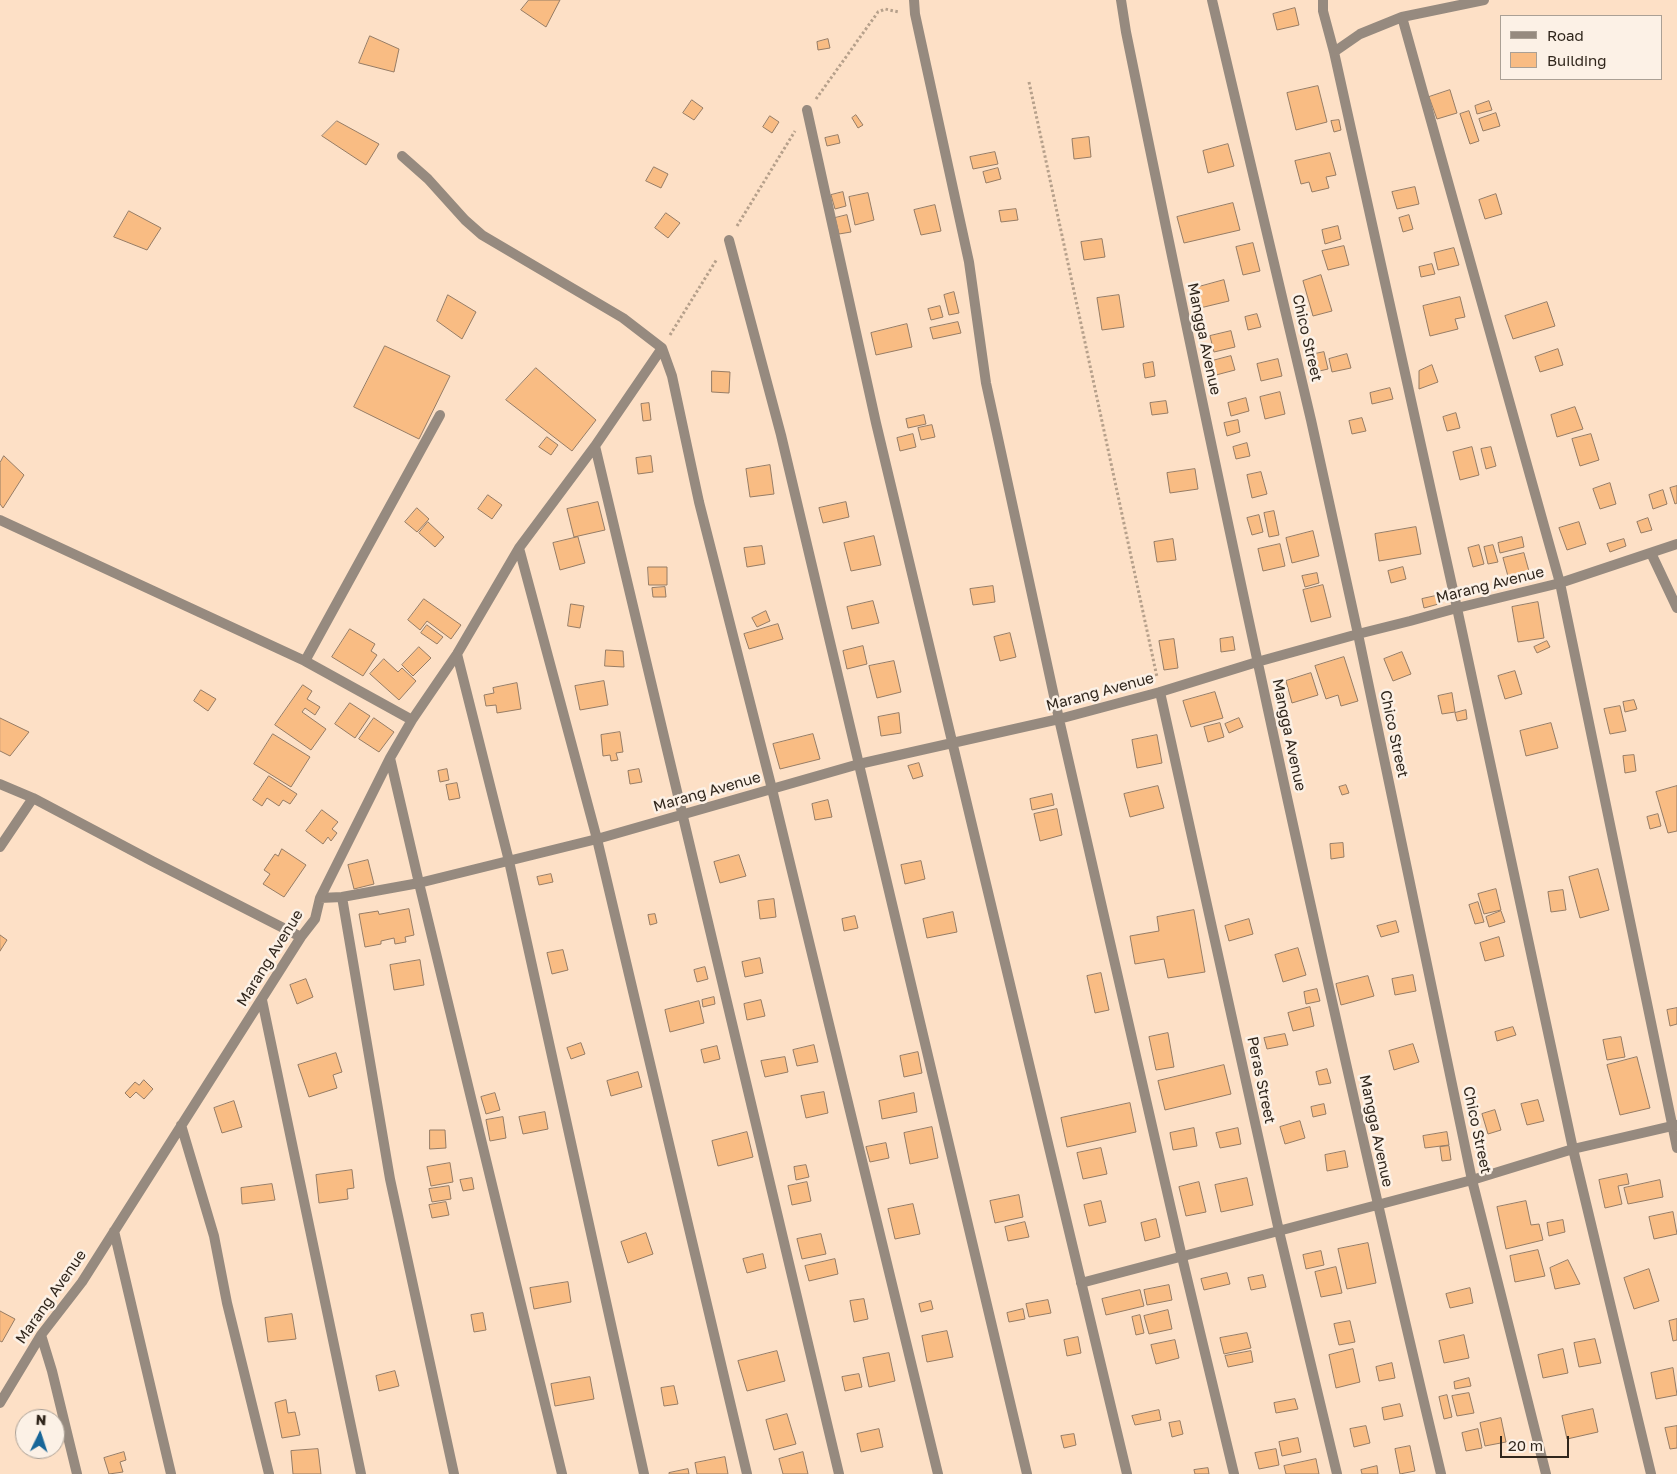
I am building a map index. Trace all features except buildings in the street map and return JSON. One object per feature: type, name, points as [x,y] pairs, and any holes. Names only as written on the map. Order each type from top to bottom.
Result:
[{"type":"street","points":[[914,0],[915,14],[969,262],[986,383],[1182,1257],[1234,1474]]},
{"type":"street","name":"Mangga Avenue","points":[[1121,0],[1174,266],[1257,662],[1377,1206],[1440,1474]]},
{"type":"street","name":"Chico Street","points":[[1212,0],[1311,420],[1358,634],[1472,1180],[1546,1474]]},
{"type":"street","points":[[1323,0],[1323,12],[1334,52],[1573,1149],[1651,1474]]},
{"type":"street","points":[[1334,52],[1360,34],[1402,17],[1484,0]]},
{"type":"street","points":[[1402,17],[1560,583],[1674,1125],[1677,1148]]},
{"type":"street","points":[[807,110],[876,423],[1127,1474]]},
{"type":"street","points":[[402,156],[428,179],[465,220],[482,235],[622,318],[662,348],[672,376],[699,502],[772,789],[938,1474]]},
{"type":"street","points":[[730,240],[781,436],[1028,1474]]},
{"type":"street","points":[[320,898],[390,758],[412,720],[457,654],[518,548],[595,446],[662,348]]},
{"type":"street","points":[[305,661],[440,415]]},
{"type":"street","points":[[595,446],[839,1474]]},
{"type":"street","points":[[0,520],[305,661],[412,720]]},
{"type":"street","name":"Marang Avenue","points":[[0,1403],[41,1335],[82,1282],[301,937],[315,918],[320,898],[342,897],[419,883],[597,839],[859,764],[1060,719],[1358,634],[1560,583],[1677,544]]},
{"type":"street","points":[[518,548],[597,839],[747,1474]]},
{"type":"street","points":[[1651,553],[1677,608]]},
{"type":"street","points":[[457,654],[509,861],[644,1474]]},
{"type":"street","name":"Peras Street","points":[[1160,692],[1278,1231],[1337,1474]]},
{"type":"street","points":[[390,758],[562,1474]]},
{"type":"street","points":[[0,784],[33,798],[301,937]]},
{"type":"street","points":[[0,847],[33,798]]},
{"type":"street","points":[[342,897],[390,1179],[454,1474]]},
{"type":"street","points":[[262,1000],[361,1474]]},
{"type":"street","points":[[181,1125],[214,1236],[227,1303],[269,1474]]},
{"type":"street","points":[[1081,1283],[1377,1206],[1472,1180],[1573,1149],[1674,1125]]},
{"type":"street","points":[[114,1231],[171,1474]]},
{"type":"street","points":[[41,1335],[52,1371],[76,1474]]},
{"type":"path","points":[[662,348],[730,240],[807,110],[878,12],[885,9],[915,14]]},
{"type":"path","points":[[1029,82],[1160,692]]}]
